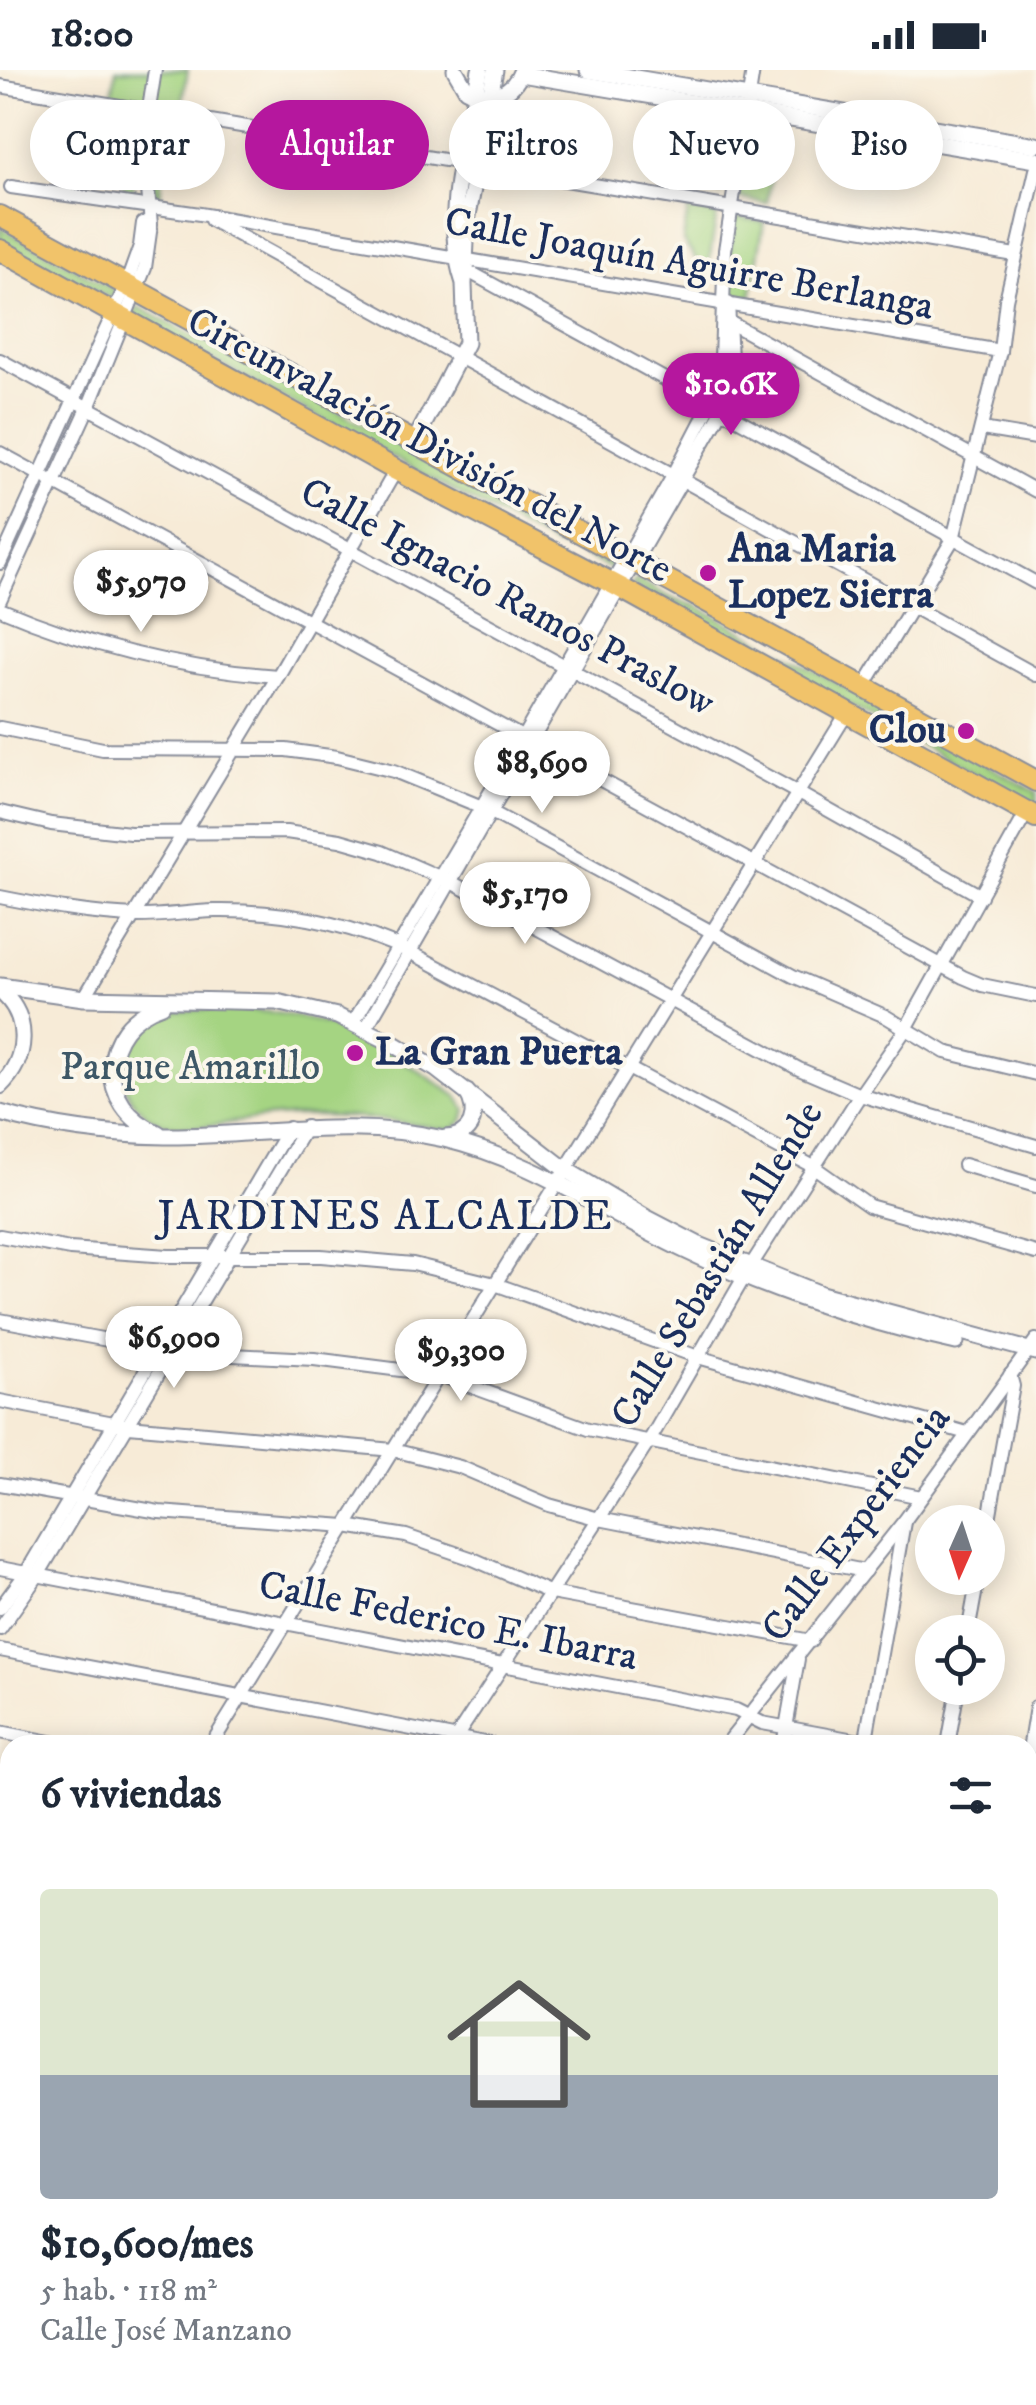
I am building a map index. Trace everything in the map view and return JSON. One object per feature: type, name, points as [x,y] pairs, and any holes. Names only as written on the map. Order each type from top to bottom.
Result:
[{"type":"main road","name":"Circunvalación División del Norte","points":[[0,216],[1036,781]]},
{"type":"main road","name":"Circunvalación División del Norte","points":[[0,250],[1032,815]]},
{"type":"street","points":[[150,100],[154,70]]},
{"type":"street","points":[[454,70],[460,82],[483,95],[509,90],[522,72],[720,100]]},
{"type":"street","points":[[480,70],[483,95]]},
{"type":"street","points":[[482,100],[495,70]]},
{"type":"street","points":[[588,70],[729,100]]},
{"type":"street","points":[[749,100],[754,70]]},
{"type":"street","points":[[0,86],[86,100]]},
{"type":"street","points":[[795,111],[1036,145]]},
{"type":"street","points":[[795,113],[1036,160]]},
{"type":"street","points":[[225,123],[449,160]]},
{"type":"street","points":[[863,688],[953,538],[976,458],[1036,170]]},
{"type":"street","name":"Calle Joaquín Aguirre Berlanga","points":[[12,187],[200,214],[463,268],[725,300],[1000,351]]},
{"type":"street","points":[[613,188],[1016,256]]},
{"type":"street","points":[[0,600],[47,478],[131,288],[147,206],[146,190]]},
{"type":"street","points":[[415,441],[466,343],[463,268],[454,220],[463,190]]},
{"type":"street","points":[[360,1026],[717,406],[731,358],[725,320],[724,250],[733,190]]},
{"type":"street","points":[[200,214],[1036,675]]},
{"type":"street","points":[[463,268],[1036,584]]},
{"type":"street","points":[[725,320],[1036,490]]},
{"type":"street","name":"Calle Ignacio Ramos Praslow","points":[[0,360],[981,896]]},
{"type":"street","points":[[982,429],[1036,438]]},
{"type":"street","points":[[0,454],[943,966],[982,985],[1036,996]]},
{"type":"street","points":[[84,998],[278,676],[396,470]]},
{"type":"street","points":[[0,564],[4,546],[47,478]]},
{"type":"street","points":[[0,609],[101,647],[212,669],[278,676]]},
{"type":"street","points":[[217,1735],[847,713]]},
{"type":"street","points":[[0,728],[103,749],[300,752],[362,762],[418,780],[486,810],[830,995],[907,1028],[945,1052],[1036,1074]]},
{"type":"street","points":[[0,812],[90,830],[259,830],[314,836],[382,852],[445,880],[757,1048],[860,1094],[1036,1146]]},
{"type":"street","name":"Calle Sebastián Allende","points":[[458,1735],[648,1443],[747,1272],[860,1094],[907,1028],[1032,815]]},
{"type":"street","points":[[0,898],[135,916],[212,911],[271,913],[332,923],[405,949],[814,1168],[869,1206],[1036,1253]]},
{"type":"street","points":[[0,988],[84,998],[170,1002],[242,998],[316,1009],[360,1026],[467,1092],[562,1175],[646,1232],[864,1319],[1032,1351]]},
{"type":"street","points":[[0,988],[16,1010],[23,1034],[19,1060],[0,1086]]},
{"type":"street","points":[[166,1136],[149,1130],[130,1114],[115,1090],[112,1067],[117,1042],[131,1021],[170,1002]]},
{"type":"street","points":[[441,1138],[461,1136],[472,1123],[473,1105],[467,1092]]},
{"type":"street","points":[[0,1113],[84,1130],[166,1136],[306,1127],[375,1128],[441,1138],[562,1175]]},
{"type":"street","points":[[0,1628],[84,1500],[122,1424],[306,1127]]},
{"type":"street","points":[[223,1256],[288,1128]]},
{"type":"street","points":[[964,1165],[1036,1186]]},
{"type":"street","points":[[0,1236],[70,1249],[168,1256],[321,1256],[413,1264],[495,1284],[698,1357],[967,1433]]},
{"type":"street","points":[[0,1320],[166,1351],[314,1358],[440,1375],[588,1429],[920,1498]]},
{"type":"street","name":"Calle Experiencia","points":[[734,1735],[905,1520],[1010,1375],[1032,1351]]},
{"type":"street","points":[[992,1505],[1012,1386],[1010,1375]]},
{"type":"street","points":[[0,1401],[122,1424],[392,1450],[460,1467],[549,1505],[598,1519],[865,1571]]},
{"type":"street","points":[[0,1608],[32,1574],[69,1497],[122,1424]]},
{"type":"street","points":[[0,1484],[159,1512],[346,1526],[406,1536],[474,1559],[551,1593],[811,1641]]},
{"type":"street","points":[[867,1735],[905,1520]]},
{"type":"street","name":"Calle Federico E. Ibarra","points":[[0,1568],[736,1710],[823,1735]]},
{"type":"street","points":[[0,1650],[424,1735]]},
{"type":"street","points":[[785,1735],[799,1656]]},
{"type":"street","points":[[950,1735],[955,1705]]},
{"type":"street","points":[[1032,1735],[1036,1708]]},
{"type":"green space","points":[[116,70],[188,70],[183,100],[112,95]]},
{"type":"green space","points":[[740,190],[769,190],[767,203],[739,198]]},
{"type":"green space","points":[[688,209],[717,214],[707,275],[683,241]]},
{"type":"green space","points":[[735,217],[764,222],[751,298],[733,296],[729,256]]},
{"type":"green space","points":[[0,227],[113,289],[113,299],[0,242]]},
{"type":"green space","points":[[139,307],[198,339],[210,341],[614,563],[613,570],[574,550],[557,547],[136,318],[133,312]]},
{"type":"green space","points":[[638,580],[677,601],[697,606],[1036,792],[1036,808],[632,586]]},
{"type":"green space","name":"Parque Amarillo","points":[[212,1009],[285,1014],[370,1042],[457,1096],[466,1110],[463,1121],[452,1129],[441,1129],[357,1118],[294,1116],[191,1127],[165,1124],[150,1117],[130,1096],[124,1082],[123,1053],[129,1039],[139,1026],[155,1016]]},
{"type":"place","name":"Ana Maria Lopez Sierra","points":[[708,573]]},
{"type":"place","name":"Clou","points":[[966,731]]},
{"type":"place","name":"La Gran Puerta","points":[[355,1053]]},
{"type":"district","name":"JARDINES ALCALDE","points":[[386,1217]]}]
